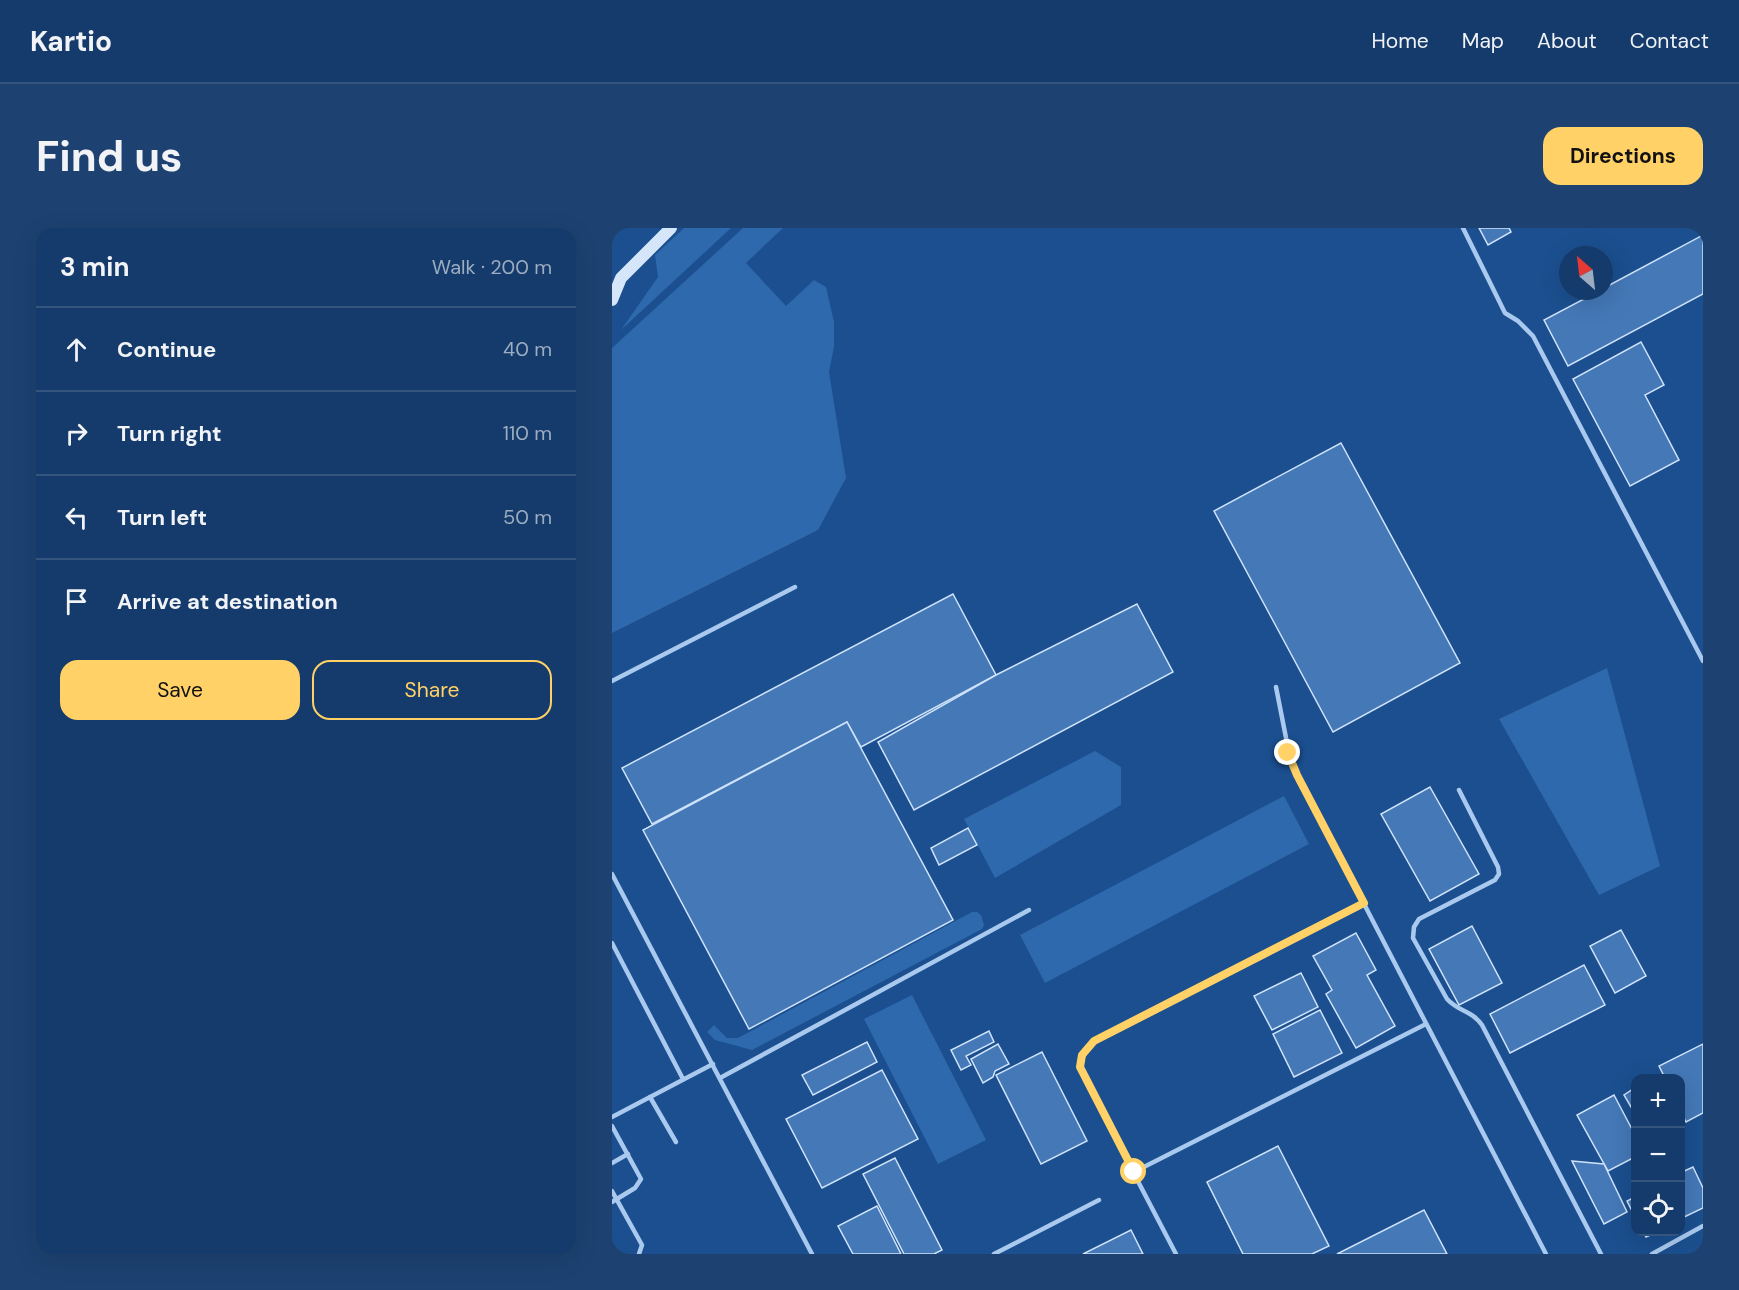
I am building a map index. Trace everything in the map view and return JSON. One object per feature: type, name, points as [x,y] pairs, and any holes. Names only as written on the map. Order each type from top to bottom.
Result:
[{"type":"main road","points":[[612,300],[616,276],[671,228]]},
{"type":"lane","points":[[1462,228],[1505,313],[1518,321],[1533,336],[1703,661]]},
{"type":"lane","points":[[612,681],[795,587]]},
{"type":"lane","points":[[1276,687],[1288,753],[1297,775],[1546,1254]]},
{"type":"lane","points":[[1459,790],[1498,867],[1499,874],[1495,880],[1419,919],[1413,927],[1413,938],[1447,999],[1454,1007],[1475,1016],[1482,1025],[1601,1254]]},
{"type":"lane","points":[[612,874],[812,1254]]},
{"type":"lane","points":[[1176,1254],[1080,1067],[1082,1055],[1094,1041],[1364,903]]},
{"type":"lane","points":[[720,1078],[1029,910]]},
{"type":"lane","points":[[612,943],[683,1079]]},
{"type":"lane","points":[[1134,1172],[1426,1024]]},
{"type":"lane","points":[[612,1117],[712,1064]]},
{"type":"lane","points":[[650,1097],[676,1142]]},
{"type":"lane","points":[[612,1126],[641,1179],[635,1188],[614,1200]]},
{"type":"lane","points":[[612,1163],[628,1154]]},
{"type":"lane","points":[[612,1191],[614,1200],[642,1245],[639,1254]]},
{"type":"lane","points":[[994,1254],[1099,1200]]},
{"type":"lane","points":[[1652,1254],[1703,1226]]},
{"type":"shaded area","points":[[684,228],[731,228],[621,330],[658,277],[655,255]]},
{"type":"shaded area","points":[[743,228],[783,228],[746,263],[786,306],[814,280],[826,287],[834,322],[834,347],[829,372],[846,478],[818,530],[612,633],[612,348]]},
{"type":"shaded area","points":[[1607,668],[1660,866],[1599,895],[1499,719]]},
{"type":"shaded area","points":[[1095,751],[1121,767],[1121,805],[995,878],[964,819]]},
{"type":"shaded area","points":[[1284,796],[1309,844],[1045,983],[1020,935]]},
{"type":"shaded area","points":[[972,912],[981,915],[984,925],[982,929],[752,1050],[715,1040],[707,1032],[714,1025],[727,1038],[738,1038]]},
{"type":"shaded area","points":[[912,995],[986,1140],[938,1164],[864,1019]]},
{"type":"building","points":[[1479,228],[1509,228],[1511,232],[1488,245]]},
{"type":"building","points":[[1703,235],[1703,294],[1568,366],[1544,320],[1582,300],[1613,300],[1613,283]]},
{"type":"building","points":[[1641,342],[1664,385],[1645,395],[1679,460],[1630,486],[1573,379]]},
{"type":"building","points":[[1341,443],[1460,663],[1333,732],[1214,511]]},
{"type":"building","points":[[953,594],[996,675],[861,747],[847,722],[652,824],[622,768]]},
{"type":"building","points":[[1137,604],[1173,672],[914,810],[878,742],[996,675]]},
{"type":"building","points":[[847,722],[953,920],[749,1029],[643,830]]},
{"type":"building","points":[[1430,787],[1479,874],[1430,901],[1381,814]]},
{"type":"building","points":[[968,828],[977,845],[939,865],[931,848]]},
{"type":"building","points":[[1472,926],[1502,983],[1459,1005],[1429,949]]},
{"type":"building","points":[[1621,930],[1646,976],[1615,993],[1590,946]]},
{"type":"building","points":[[1356,933],[1376,970],[1367,975],[1395,1026],[1356,1048],[1326,994],[1332,990],[1313,956]]},
{"type":"building","points":[[1584,965],[1605,1005],[1510,1053],[1490,1014]]},
{"type":"building","points":[[1301,973],[1318,1007],[1272,1030],[1254,996]]},
{"type":"building","points":[[1320,1010],[1342,1053],[1294,1077],[1273,1034]]},
{"type":"building","points":[[989,1031],[994,1042],[966,1056],[971,1065],[961,1070],[951,1050]]},
{"type":"building","points":[[867,1042],[877,1062],[813,1095],[802,1075]]},
{"type":"building","points":[[998,1044],[1009,1064],[995,1071],[993,1077],[983,1083],[971,1059]]},
{"type":"building","points":[[1703,1044],[1703,1113],[1686,1122],[1685,1074],[1663,1074],[1659,1066]]},
{"type":"building","points":[[1042,1052],[1087,1141],[1041,1164],[996,1075]]},
{"type":"building","points":[[882,1070],[918,1139],[822,1188],[786,1119]]},
{"type":"building","points":[[1631,1090],[1631,1107],[1624,1095]]},
{"type":"building","points":[[1614,1095],[1631,1127],[1631,1159],[1608,1171],[1577,1115]]},
{"type":"building","points":[[1278,1146],[1329,1246],[1312,1254],[1243,1254],[1207,1182]]},
{"type":"building","points":[[895,1158],[942,1250],[934,1254],[904,1254],[863,1174]]},
{"type":"building","points":[[1572,1161],[1604,1164],[1627,1212],[1604,1224]]},
{"type":"building","points":[[1693,1167],[1703,1188],[1703,1208],[1685,1217],[1685,1182],[1685,1171]]},
{"type":"building","points":[[877,1206],[901,1254],[853,1254],[838,1226]]},
{"type":"building","points":[[1424,1210],[1447,1254],[1337,1254]]},
{"type":"building","points":[[1131,1230],[1143,1254],[1083,1254]]},
{"type":"route","points":[[1134,1172],[1085,1080],[1080,1067],[1082,1055],[1094,1041],[1364,903],[1297,775],[1288,753]]}]
